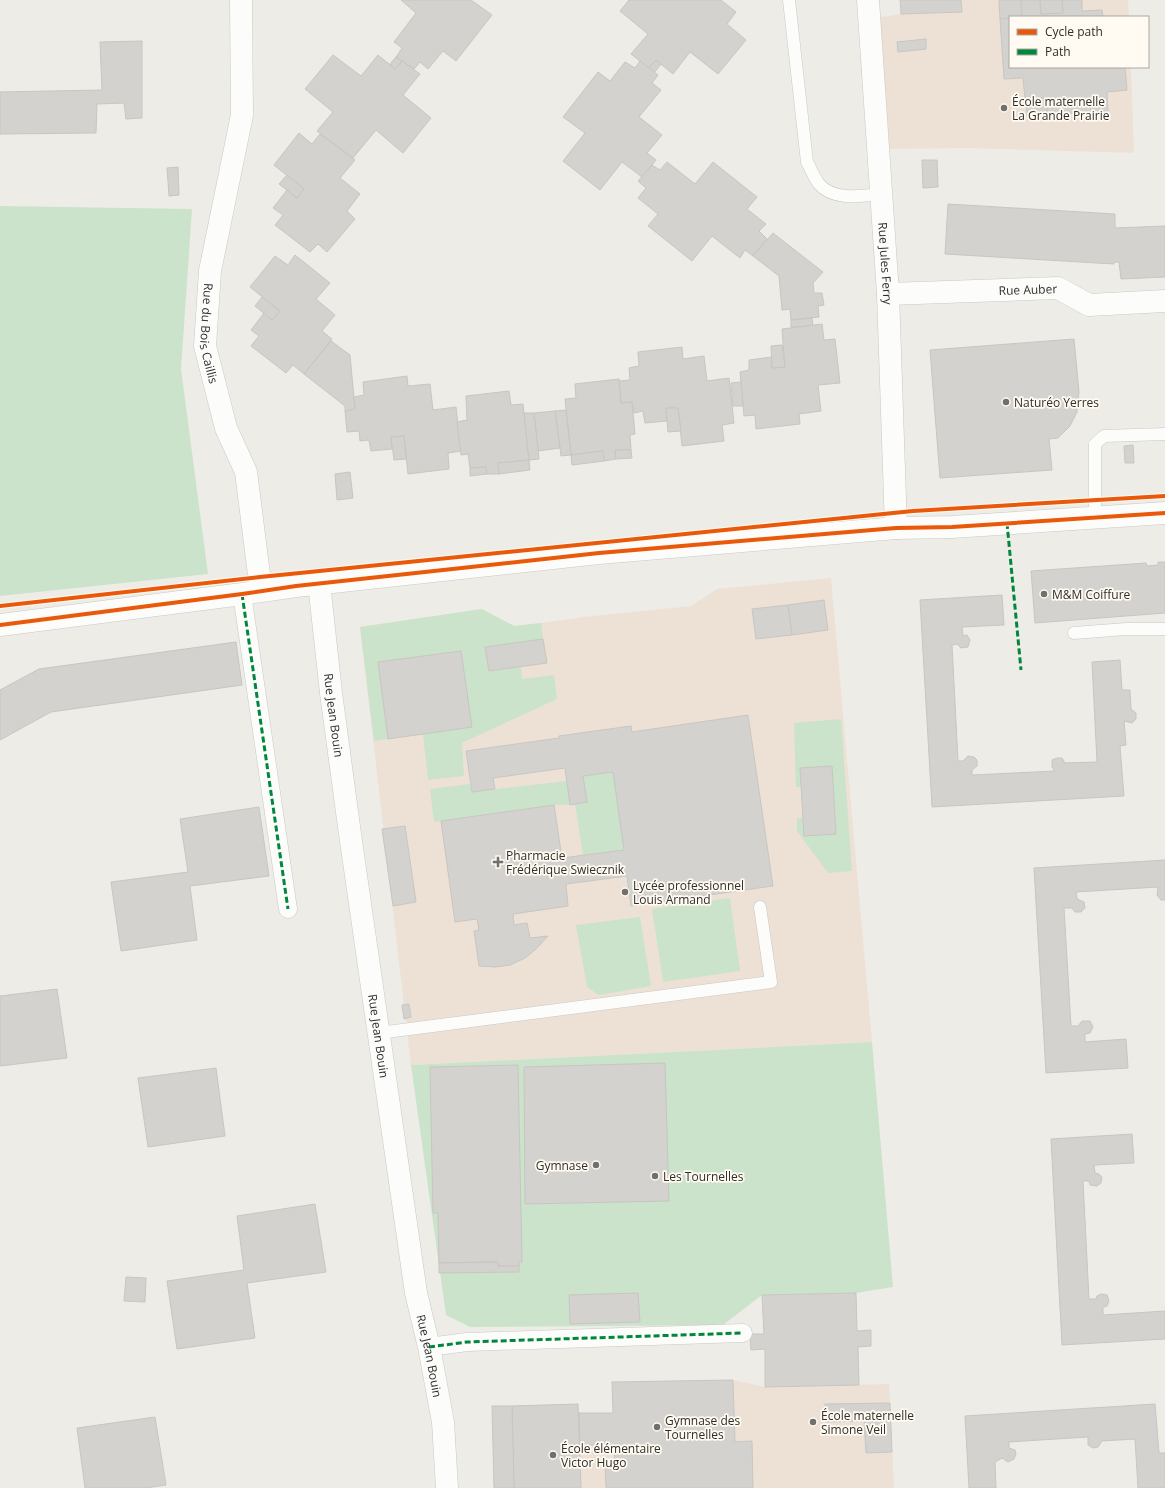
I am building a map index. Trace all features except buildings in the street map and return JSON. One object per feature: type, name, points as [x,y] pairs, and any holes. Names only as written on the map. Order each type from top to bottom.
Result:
[{"type":"street","name":"Rue du Bois Caillis","points":[[241,0],[242,115],[210,271],[205,346],[226,428],[246,472],[252,592]]},
{"type":"street","name":"Rue Jules Ferry","points":[[868,9],[888,294],[896,528]]},
{"type":"street","name":"Rue Auber","points":[[888,294],[1058,288],[1089,305],[1165,301]]},
{"type":"street","points":[[0,625],[319,583],[600,553],[896,528],[952,527],[1165,513]]},
{"type":"street","name":"Rue Jean Bouin","points":[[319,583],[339,757],[416,1293],[429,1347],[443,1422],[447,1488]]},
{"type":"street","points":[[252,592],[288,909]]},
{"type":"street","points":[[429,1347],[467,1342],[743,1333]]},
{"type":"lane","points":[[789,0],[807,162],[819,184],[829,192],[847,196],[881,194]]},
{"type":"lane","points":[[1095,517],[1095,444],[1104,436],[1165,434]]},
{"type":"lane","points":[[1074,633],[1126,629],[1165,629]]},
{"type":"lane","points":[[379,1033],[771,982],[760,907]]},
{"type":"shaded area","name":"École maternelle La Grande Prairie","points":[[961,0],[1128,0],[1129,16],[1009,16],[1009,68],[1131,68],[1134,153],[966,148],[878,149],[869,19],[901,14],[961,12]]},
{"type":"shaded area","name":"Lycée professionnel Louis Armand","points":[[831,578],[872,1042],[411,1065],[360,627],[482,609],[514,626],[691,606],[717,589]]},
{"type":"shaded area","name":"École maternelle Simone Veil","points":[[733,1380],[765,1387],[889,1384],[894,1488],[753,1488],[752,1441],[735,1442]]},
{"type":"shaded area","name":"École élémentaire Victor Hugo","points":[[578,1404],[580,1445],[614,1445],[615,1465],[605,1466],[606,1488],[494,1488],[492,1406]]},
{"type":"green space","points":[[0,206],[192,209],[181,369],[208,574],[0,596]]},
{"type":"green space","points":[[482,609],[514,626],[541,623],[543,639],[486,647],[489,671],[521,667],[522,679],[554,675],[557,699],[462,743],[464,776],[428,780],[423,734],[471,727],[461,651],[378,662],[388,739],[374,741],[360,627]]},
{"type":"green space","points":[[841,719],[852,871],[828,873],[797,831],[797,818],[803,818],[804,835],[836,833],[832,767],[800,768],[801,787],[796,787],[794,723]]},
{"type":"green space","points":[[613,772],[624,850],[583,855],[575,804],[587,802],[583,776]]},
{"type":"green space","points":[[567,781],[570,805],[554,805],[434,822],[430,789],[470,784],[472,792]]},
{"type":"green space","points":[[730,898],[740,971],[663,982],[652,909]]},
{"type":"green space","points":[[640,917],[651,986],[599,995],[587,987],[576,925]]},
{"type":"green space","name":"Les Tournelles","points":[[872,1042],[893,1287],[856,1293],[762,1295],[723,1325],[470,1327],[446,1315],[411,1065]]},
{"type":"marked path","points":[[1007,523],[1021,670]]},
{"type":"marked path","points":[[242,594],[288,909]]},
{"type":"marked path","points":[[429,1347],[467,1342],[743,1333]]},
{"type":"cycle path","points":[[0,606],[260,577],[913,511],[1165,496]]},
{"type":"cycle path","points":[[0,625],[296,586],[599,553],[896,528],[952,527],[1165,513]]},
{"type":"place","name":"École maternelle La Grande Prairie","points":[[1004,108]]},
{"type":"place","name":"Naturéo Yerres","points":[[1006,402]]},
{"type":"place","name":"M&M Coiffure","points":[[1044,594]]},
{"type":"place","name":"Pharmacie Frédérique Swiecznik","points":[[498,862]]},
{"type":"place","name":"Lycée professionnel Louis Armand","points":[[625,892]]},
{"type":"place","name":"Gymnase","points":[[596,1165]]},
{"type":"place","name":"Les Tournelles","points":[[655,1176]]},
{"type":"place","name":"École maternelle Simone Veil","points":[[813,1422]]},
{"type":"place","name":"Gymnase des Tournelles","points":[[657,1427]]},
{"type":"place","name":"École élémentaire Victor Hugo","points":[[553,1455]]}]
